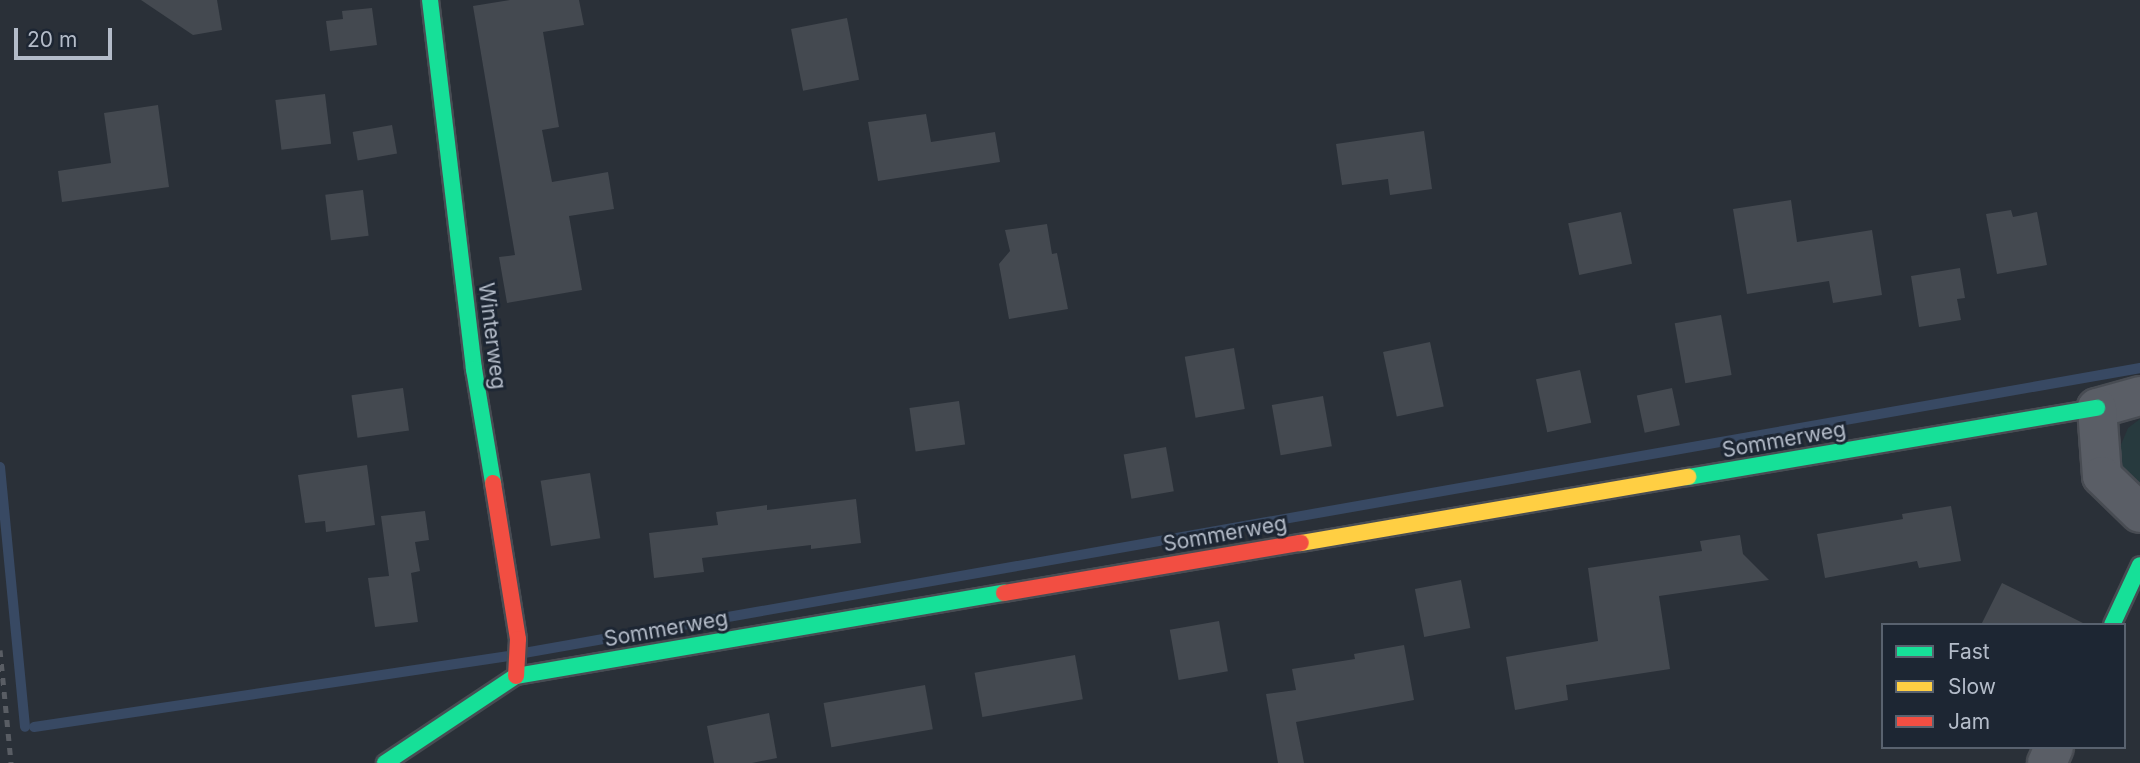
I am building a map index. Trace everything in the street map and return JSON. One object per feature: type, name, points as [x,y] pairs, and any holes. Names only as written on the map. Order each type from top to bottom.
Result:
[{"type":"street","name":"Winterweg","points":[[430,0],[474,369],[518,639],[517,669]]},
{"type":"street","points":[[2140,396],[2096,408],[2102,476],[2140,513]]},
{"type":"street","name":"Sommerweg","points":[[386,763],[517,669],[2096,408]]},
{"type":"street","points":[[2113,623],[2140,565]]},
{"type":"green space","points":[[2140,419],[2140,496],[2120,471],[2120,447],[2128,428]]},
{"type":"building","points":[[141,0],[217,0],[222,30],[193,35]]},
{"type":"building","points":[[510,0],[579,0],[584,25],[543,32],[559,127],[542,130],[552,182],[608,172],[614,209],[569,216],[582,290],[507,303],[499,257],[515,255],[473,6]]},
{"type":"building","points":[[372,8],[377,45],[330,51],[326,21],[343,19],[342,11]]},
{"type":"building","points":[[847,18],[859,80],[803,91],[791,29]]},
{"type":"building","points":[[325,94],[331,144],[281,150],[275,100]]},
{"type":"building","points":[[158,105],[169,187],[62,202],[58,171],[111,163],[104,113]]},
{"type":"building","points":[[926,114],[931,142],[995,132],[1000,162],[878,181],[868,122]]},
{"type":"building","points":[[392,125],[397,154],[358,161],[353,132]]},
{"type":"building","points":[[1424,131],[1432,189],[1390,195],[1388,179],[1342,185],[1336,144]]},
{"type":"building","points":[[363,190],[369,236],[331,240],[325,195]]},
{"type":"building","points":[[1791,200],[1797,242],[1872,230],[1882,295],[1833,303],[1829,281],[1747,294],[1733,209]]},
{"type":"building","points":[[2011,210],[2013,217],[2037,212],[2047,265],[1997,274],[1986,214]]},
{"type":"building","points":[[1621,212],[1632,264],[1579,275],[1568,223]]},
{"type":"building","points":[[1047,224],[1052,254],[1057,253],[1068,309],[1009,319],[999,264],[1010,251],[1005,230]]},
{"type":"building","points":[[1960,268],[1965,298],[1957,299],[1961,320],[1919,327],[1911,276]]},
{"type":"building","points":[[1721,315],[1732,375],[1685,383],[1675,323]]},
{"type":"building","points":[[1430,342],[1444,407],[1397,417],[1383,352]]},
{"type":"building","points":[[1234,348],[1245,409],[1196,418],[1185,357]]},
{"type":"building","points":[[1580,370],[1591,423],[1547,432],[1536,379]]},
{"type":"building","points":[[403,388],[409,431],[357,438],[352,395]]},
{"type":"building","points":[[1672,388],[1680,425],[1645,433],[1637,395]]},
{"type":"building","points":[[1323,396],[1332,446],[1281,455],[1272,405]]},
{"type":"building","points":[[959,401],[965,445],[916,452],[909,408]]},
{"type":"building","points":[[1166,447],[1174,491],[1131,499],[1124,454]]},
{"type":"building","points":[[367,465],[375,525],[326,532],[325,521],[305,523],[298,475]]},
{"type":"building","points":[[590,473],[600,538],[551,546],[541,481]]},
{"type":"building","points":[[856,499],[861,543],[811,549],[811,545],[702,558],[704,572],[654,578],[649,533],[718,525],[716,512],[767,505],[767,510]]},
{"type":"building","points":[[1951,506],[1961,561],[1919,568],[1917,561],[1825,578],[1817,534],[1903,519],[1902,514]]},
{"type":"building","points":[[425,511],[429,540],[415,542],[420,571],[411,573],[418,622],[375,627],[368,578],[389,576],[381,516]]},
{"type":"building","points":[[1740,535],[1743,554],[1769,580],[1659,596],[1670,669],[1566,685],[1568,700],[1515,710],[1506,657],[1598,641],[1588,568],[1702,551],[1700,541]]},
{"type":"building","points":[[1461,580],[1470,628],[1424,637],[1415,589]]},
{"type":"building","points":[[2002,583],[2083,623],[1982,623]]},
{"type":"building","points":[[1219,621],[1228,671],[1179,680],[1170,630]]},
{"type":"building","points":[[1404,645],[1414,700],[1296,722],[1304,763],[1278,763],[1266,694],[1296,690],[1292,669],[1355,659],[1354,654]]},
{"type":"building","points":[[1075,655],[1083,699],[982,717],[975,673]]},
{"type":"building","points":[[925,685],[933,729],[831,747],[824,703]]},
{"type":"building","points":[[769,713],[777,758],[752,763],[714,763],[707,726]]},
{"type":"waterway","points":[[524,653],[2140,368]]},
{"type":"waterway","points":[[0,467],[25,727]]},
{"type":"waterway","points":[[34,727],[509,656]]},
{"type":"railway","points":[[0,650],[11,763]]},
{"type":"traffic: fast","points":[[430,0],[474,369],[493,483]]},
{"type":"traffic: fast","points":[[1688,477],[2097,408]]},
{"type":"traffic: fast","points":[[2113,623],[2140,565]]},
{"type":"traffic: fast","points":[[385,763],[516,676],[1004,593]]},
{"type":"traffic: slow","points":[[1301,543],[1688,477]]},
{"type":"traffic: jam","points":[[493,483],[518,639],[516,676]]},
{"type":"traffic: jam","points":[[1004,593],[1301,543]]}]
